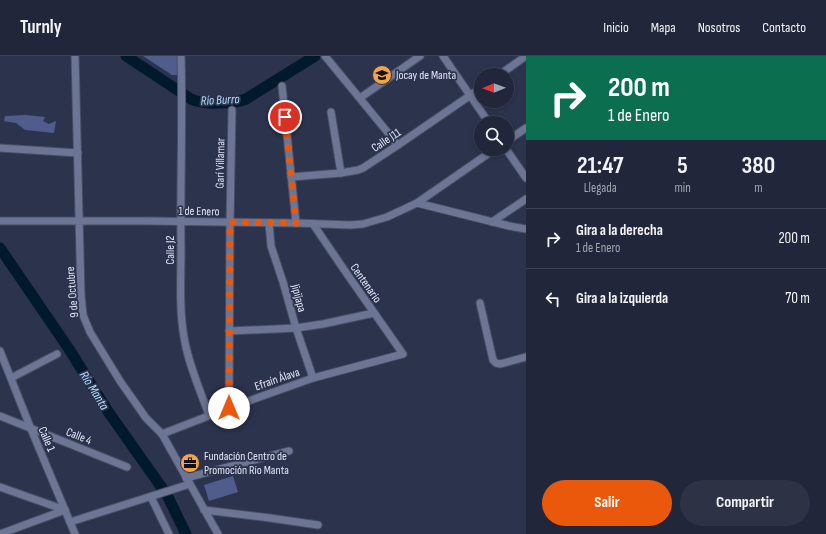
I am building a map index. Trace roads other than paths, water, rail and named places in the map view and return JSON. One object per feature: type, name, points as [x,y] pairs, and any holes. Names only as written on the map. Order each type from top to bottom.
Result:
[{"type":"street","name":"9 de Octubre","points":[[75,56],[81,304],[84,320],[120,381],[146,418],[162,434],[218,534]]},
{"type":"street","name":"Calle J2","points":[[181,56],[181,311],[188,355],[209,415]]},
{"type":"street","points":[[325,56],[398,145]]},
{"type":"street","points":[[360,98],[420,56]]},
{"type":"street","points":[[443,56],[484,116]]},
{"type":"street","points":[[509,68],[526,56]]},
{"type":"street","points":[[282,86],[296,223]]},
{"type":"street","name":"Calle J11","points":[[291,177],[341,173],[364,168],[474,93]]},
{"type":"street","name":"Garí Villamar","points":[[229,408],[232,110]]},
{"type":"street","points":[[332,112],[341,173]]},
{"type":"street","points":[[514,136],[526,128]]},
{"type":"street","points":[[0,148],[78,153]]},
{"type":"street","name":"1 de Enero","points":[[0,221],[362,224],[387,217],[417,203],[485,156]]},
{"type":"street","points":[[511,156],[526,178]]},
{"type":"street","points":[[492,222],[526,199]]},
{"type":"street","points":[[417,203],[526,229]]},
{"type":"street","name":"Jipijapa","points":[[269,223],[271,246],[313,378]]},
{"type":"street","name":"Centenario","points":[[313,224],[403,354]]},
{"type":"street","points":[[480,303],[493,360],[500,364],[526,357]]},
{"type":"street","points":[[229,331],[296,328],[374,313]]},
{"type":"street","name":"Calle 1","points":[[0,351],[75,534]]},
{"type":"street","points":[[11,378],[57,354]]},
{"type":"street","name":"Efraín Álava","points":[[162,434],[209,415],[313,378],[403,354]]},
{"type":"street","name":"Calle 4","points":[[0,416],[127,467]]},
{"type":"street","points":[[70,522],[177,489],[188,481],[289,451]]},
{"type":"street","points":[[0,487],[65,510]]},
{"type":"street","points":[[154,496],[169,534]]},
{"type":"street","points":[[0,534],[65,510]]},
{"type":"street","points":[[204,510],[318,525]]},
{"type":"waterway","name":"Río Burro","points":[[126,56],[191,99],[196,101],[218,103],[234,102],[246,99],[315,56]]},
{"type":"waterway","name":"Río Manta","points":[[0,248],[69,349],[107,410],[167,495],[186,534]]},
{"type":"place","name":"Jocay de Manta","points":[[382,75]]},
{"type":"place","name":"Fundación Centro de Promoción Río Manta","points":[[190,463]]}]
